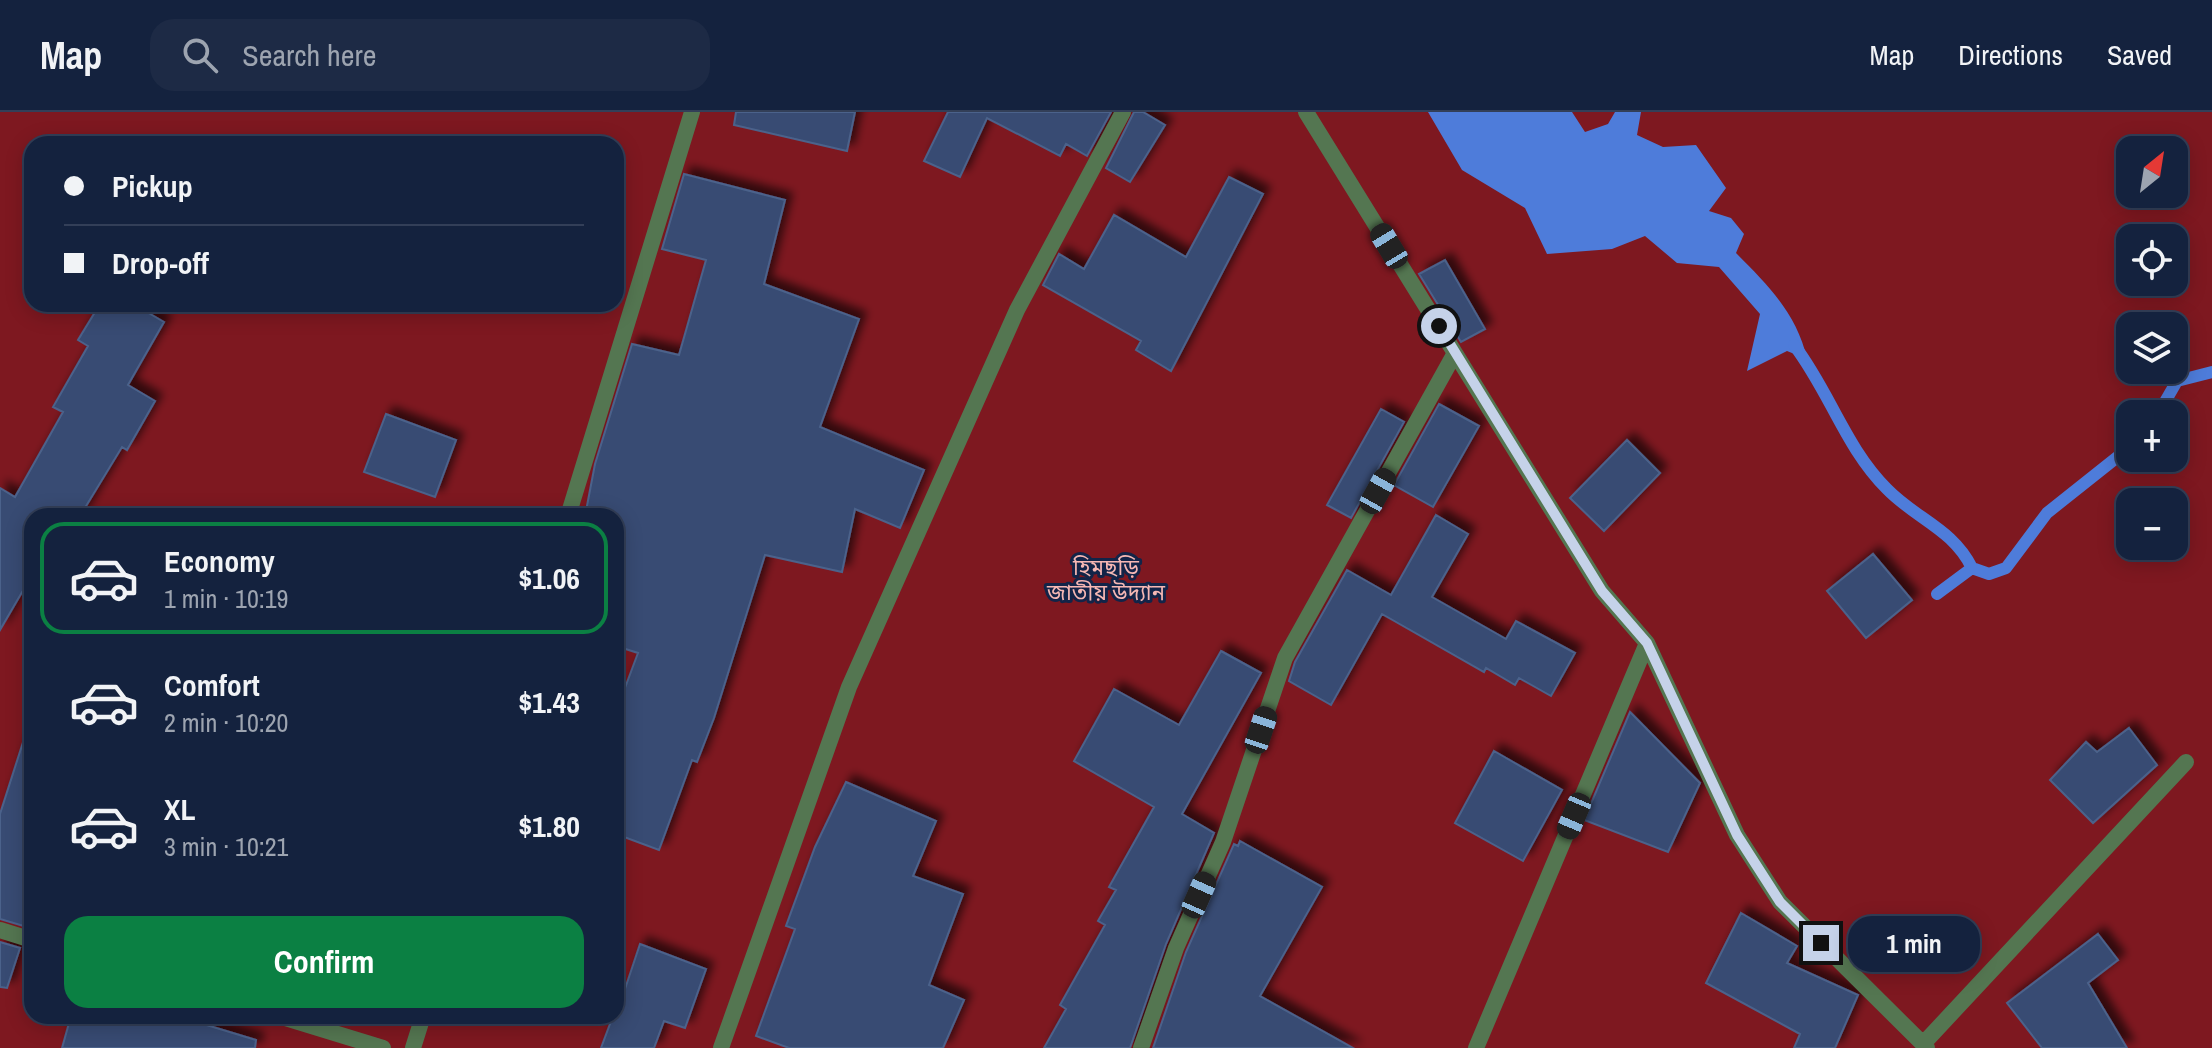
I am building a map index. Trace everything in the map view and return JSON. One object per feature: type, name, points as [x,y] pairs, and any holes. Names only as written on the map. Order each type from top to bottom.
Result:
[{"type":"street","points":[[570,508],[692,112]]},
{"type":"street","points":[[721,1048],[849,687],[1017,310],[1123,112]]},
{"type":"street","points":[[1306,112],[1602,591],[1647,643],[1737,835],[1780,902],[1925,1046],[2186,762]]},
{"type":"street","points":[[1141,1048],[1176,948],[1223,842],[1285,658],[1455,353]]},
{"type":"street","points":[[1476,1048],[1647,643]]},
{"type":"street","points":[[0,930],[24,938]]},
{"type":"street","points":[[305,1024],[383,1048]]},
{"type":"street","points":[[413,1048],[420,1024]]},
{"type":"green space","name":"হিমছড়ি জাতীয় উদ্যান","points":[[0,112],[2212,112],[2212,1048],[0,1048]]},
{"type":"water","points":[[1428,112],[1572,112],[1585,132],[1608,124],[1615,112],[1641,112],[1637,135],[1663,147],[1696,145],[1726,188],[1709,211],[1731,218],[1744,234],[1736,253],[1789,314],[1807,359],[1787,351],[1747,371],[1760,314],[1719,267],[1677,263],[1645,236],[1612,249],[1547,254],[1525,208],[1462,170]]},
{"type":"building","points":[[736,112],[855,112],[847,151],[734,125]]},
{"type":"building","points":[[948,112],[1111,112],[1087,156],[1066,144],[1060,156],[987,118],[960,177],[924,161]]},
{"type":"building","points":[[1134,112],[1143,112],[1165,125],[1130,182],[1106,168]]},
{"type":"building","points":[[684,174],[785,200],[764,284],[859,319],[820,427],[924,470],[900,528],[855,509],[842,572],[765,555],[714,718],[697,762],[692,760],[659,850],[624,837],[624,691],[638,653],[624,649],[624,508],[587,508],[595,464],[632,344],[679,355],[706,260],[662,249]]},
{"type":"building","points":[[1229,177],[1263,194],[1171,371],[1136,350],[1141,341],[1043,285],[1059,254],[1084,269],[1114,215],[1186,257]]},
{"type":"building","points":[[1445,260],[1485,329],[1461,342],[1419,274]]},
{"type":"building","points":[[95,312],[147,312],[164,322],[128,385],[155,401],[127,450],[122,447],[85,508],[24,508],[24,589],[0,630],[0,488],[15,497],[63,412],[53,407],[88,346],[78,340]]},
{"type":"building","points":[[1439,404],[1479,426],[1433,507],[1394,485]]},
{"type":"building","points":[[1381,409],[1404,422],[1351,518],[1327,505]]},
{"type":"building","points":[[386,414],[456,440],[435,497],[364,472]]},
{"type":"building","points":[[1627,440],[1660,473],[1604,531],[1570,498]]},
{"type":"building","points":[[1436,515],[1468,534],[1432,597],[1506,639],[1516,621],[1575,653],[1551,696],[1519,678],[1515,685],[1486,668],[1484,672],[1382,614],[1331,705],[1289,681],[1295,662],[1347,570],[1391,595]]},
{"type":"building","points":[[1873,554],[1912,600],[1866,638],[1827,591]]},
{"type":"building","points":[[1221,651],[1261,673],[1182,814],[1214,833],[1166,944],[1130,1048],[1044,1048],[1066,1009],[1060,1005],[1105,925],[1098,921],[1116,890],[1109,887],[1154,807],[1074,761],[1114,689],[1179,725]]},
{"type":"building","points":[[1630,712],[1700,783],[1668,852],[1584,820]]},
{"type":"building","points":[[2129,728],[2157,765],[2093,823],[2050,780],[2086,742],[2097,752]]},
{"type":"building","points":[[24,739],[24,926],[0,919],[0,814]]},
{"type":"building","points":[[1494,751],[1562,790],[1523,861],[1455,823]]},
{"type":"building","points":[[846,782],[936,821],[913,876],[963,894],[929,985],[964,1000],[943,1048],[789,1048],[756,1036],[795,929],[786,926],[815,847]]},
{"type":"building","points":[[1240,841],[1322,887],[1260,996],[1353,1048],[1153,1048],[1186,952],[1234,844],[1238,846]]},
{"type":"building","points":[[1741,913],[1797,946],[1787,963],[1858,995],[1835,1048],[1794,1048],[1800,1034],[1706,983]]},
{"type":"building","points":[[2098,934],[2118,960],[2088,983],[2127,1048],[2042,1048],[2007,1003]]},
{"type":"building","points":[[0,942],[20,948],[7,988],[0,987]]},
{"type":"building","points":[[640,944],[706,969],[685,1028],[664,1021],[654,1048],[601,1048],[610,1024],[624,1024],[624,992]]},
{"type":"building","points":[[69,1024],[203,1024],[256,1040],[255,1048],[62,1048]]},
{"type":"waterway","points":[[1794,345],[1872,473],[1898,499],[1955,543],[1972,568],[1989,574],[2006,568],[2047,513],[2116,458]]},
{"type":"waterway","points":[[2166,400],[2177,381],[2212,372]]},
{"type":"waterway","points":[[1937,594],[1972,568]]},
{"type":"route","points":[[1439,326],[1602,591],[1647,643],[1737,835],[1780,902],[1821,943]]}]
